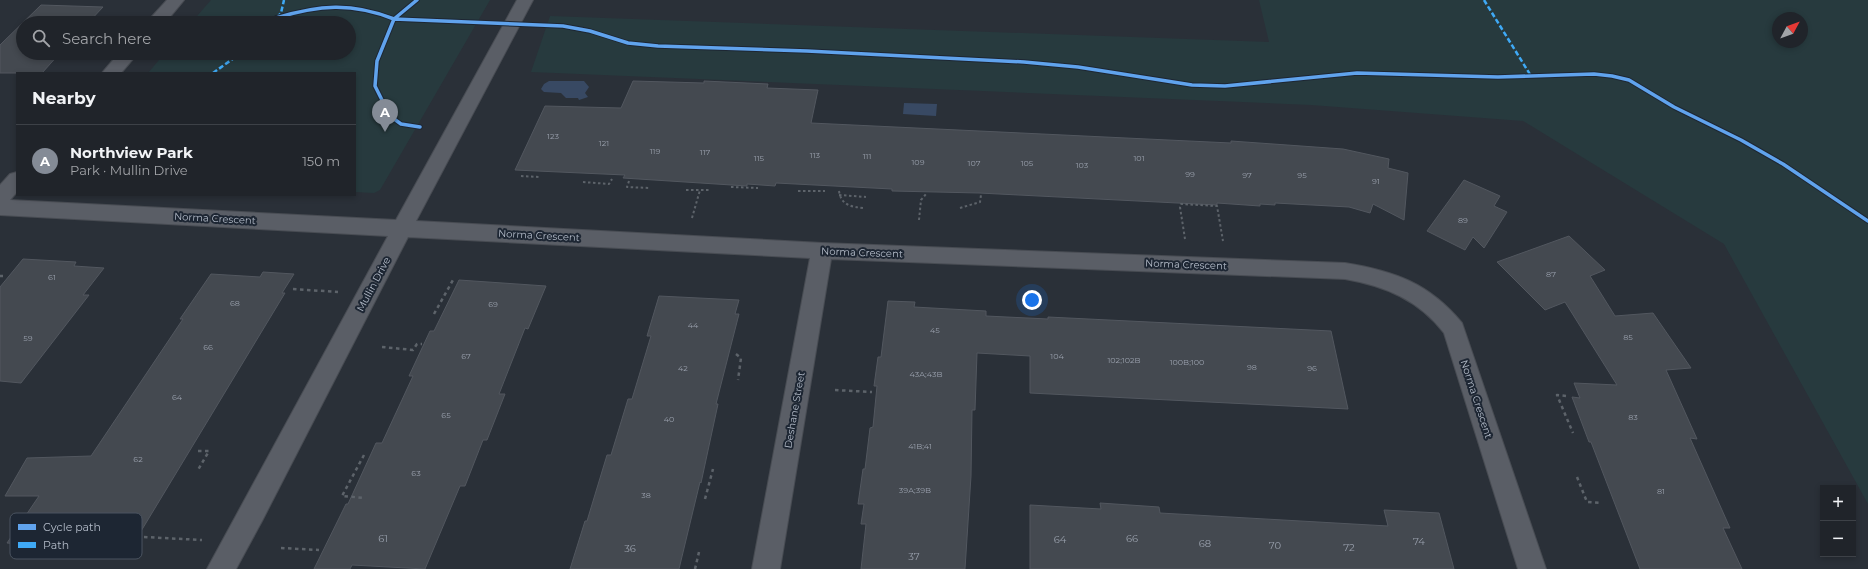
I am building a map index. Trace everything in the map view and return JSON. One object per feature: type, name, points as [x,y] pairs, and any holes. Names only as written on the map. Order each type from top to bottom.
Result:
[{"type":"street","points":[[161,16],[176,0]]},
{"type":"street","name":"Mullin Drive","points":[[221,569],[525,0]]},
{"type":"street","points":[[112,72],[122,60]]},
{"type":"street","points":[[0,198],[16,180]]},
{"type":"street","name":"Norma Crescent","points":[[0,207],[822,251],[1345,270],[1368,274],[1408,290],[1441,312],[1454,329],[1532,569]]},
{"type":"street","name":"Deshane Street","points":[[766,569],[822,251]]},
{"type":"path","points":[[520,176],[539,177]]},
{"type":"path","points":[[582,182],[609,184],[612,179]]},
{"type":"path","points":[[629,181],[627,187],[649,188]]},
{"type":"path","points":[[731,187],[758,188]]},
{"type":"path","points":[[686,190],[708,190]]},
{"type":"path","points":[[798,190],[825,191]]},
{"type":"path","points":[[838,191],[839,199],[844,204],[852,207],[864,208]]},
{"type":"path","points":[[919,220],[921,200],[926,194]]},
{"type":"path","points":[[839,195],[866,197]]},
{"type":"path","points":[[960,208],[980,202],[981,195]]},
{"type":"path","points":[[1188,265],[1180,207],[1181,204],[1217,206],[1228,266]]},
{"type":"path","points":[[434,314],[453,280]]},
{"type":"path","points":[[293,289],[368,295]]},
{"type":"path","points":[[382,347],[413,350],[417,344],[422,344]]},
{"type":"path","points":[[736,354],[741,358],[738,380]]},
{"type":"path","points":[[835,390],[872,392]]},
{"type":"path","points":[[1566,396],[1557,395],[1573,432]]},
{"type":"path","points":[[198,451],[209,451],[198,470]]},
{"type":"path","points":[[364,455],[342,496],[365,498]]},
{"type":"path","points":[[705,499],[713,469]]},
{"type":"path","points":[[1577,477],[1587,502],[1601,503]]},
{"type":"path","points":[[144,537],[236,542]]},
{"type":"path","points":[[281,548],[319,550]]},
{"type":"path","points":[[695,569],[700,552]]},
{"type":"green space","points":[[211,0],[490,0],[380,190],[374,193],[356,192],[356,72],[149,72],[159,60],[356,60],[356,16],[197,16]]},
{"type":"green space","points":[[1259,0],[1868,0],[1868,504],[1724,244],[1523,121],[1311,105],[531,72],[550,16],[1269,42]]},
{"type":"water","points":[[549,81],[584,81],[589,87],[585,93],[588,97],[579,100],[578,98],[566,98],[561,93],[544,92],[541,89],[544,84]]},
{"type":"water","points":[[904,103],[937,104],[936,116],[903,114]]},
{"type":"building","points":[[41,5],[103,7],[95,16],[30,16]]},
{"type":"building","points":[[16,29],[16,60],[54,60],[43,72],[0,73],[0,45]]},
{"type":"building","points":[[633,81],[704,83],[704,81],[768,84],[767,88],[818,90],[811,123],[1231,143],[1231,141],[1343,149],[1389,159],[1388,168],[1408,173],[1404,220],[1373,204],[1370,213],[1349,207],[1275,203],[1275,205],[1260,204],[1260,206],[1217,203],[1217,205],[979,193],[892,191],[892,189],[776,183],[775,186],[747,184],[747,186],[623,178],[625,175],[515,170],[545,106],[621,108]]},
{"type":"building","points":[[1464,180],[1500,196],[1494,206],[1507,212],[1484,248],[1473,237],[1465,250],[1427,231]]},
{"type":"building","points":[[1569,236],[1605,270],[1590,276],[1615,316],[1653,313],[1691,368],[1666,370],[1697,439],[1690,438],[1730,528],[1723,528],[1742,569],[1640,569],[1572,397],[1580,398],[1574,383],[1617,385],[1565,302],[1545,310],[1497,262]]},
{"type":"building","points":[[23,259],[76,262],[74,266],[104,268],[83,295],[89,295],[21,383],[0,381],[0,287]]},
{"type":"building","points":[[263,272],[294,274],[282,293],[285,293],[142,530],[142,513],[27,513],[39,496],[5,496],[27,458],[91,456],[183,319],[180,319],[211,274],[260,277]]},
{"type":"building","points":[[459,280],[546,286],[528,329],[525,328],[499,394],[505,394],[487,440],[483,440],[465,486],[460,486],[425,569],[352,565],[350,569],[314,569],[346,504],[348,504],[376,443],[382,443],[413,376],[409,376],[430,331],[434,331]]},
{"type":"building","points":[[659,296],[739,300],[735,314],[739,314],[716,404],[718,404],[701,483],[700,482],[679,569],[570,569],[585,521],[587,521],[607,455],[611,455],[628,399],[632,399],[651,336],[647,336]]},
{"type":"building","points":[[888,301],[915,302],[914,307],[986,311],[986,316],[1048,319],[1048,317],[1331,331],[1348,409],[1030,393],[1030,356],[977,353],[975,410],[972,410],[971,476],[965,569],[861,569],[866,524],[861,524],[864,504],[858,504],[863,469],[865,469],[870,428],[873,427],[877,386],[874,386],[878,357],[881,357]]},
{"type":"building","points":[[1100,503],[1159,507],[1160,513],[1388,526],[1384,510],[1439,513],[1454,569],[1030,569],[1030,505],[1101,509]]},
{"type":"marked path","points":[[278,16],[281,13],[284,0]]},
{"type":"marked path","points":[[1484,0],[1531,76]]},
{"type":"marked path","points":[[214,72],[231,60]]},
{"type":"cycle path","points":[[417,0],[394,19],[377,61],[375,86],[390,116],[401,124],[420,127]]},
{"type":"cycle path","points":[[282,16],[321,7],[350,7],[379,13],[394,19],[563,26],[590,31],[628,43],[658,46],[807,51],[1024,62],[1078,67],[1192,85],[1225,86],[1357,73],[1498,77],[1594,74],[1612,76],[1629,80],[1674,107],[1741,140],[1783,164],[1868,221]]},
{"type":"place","name":"Northview Park","points":[[385,132]]}]
